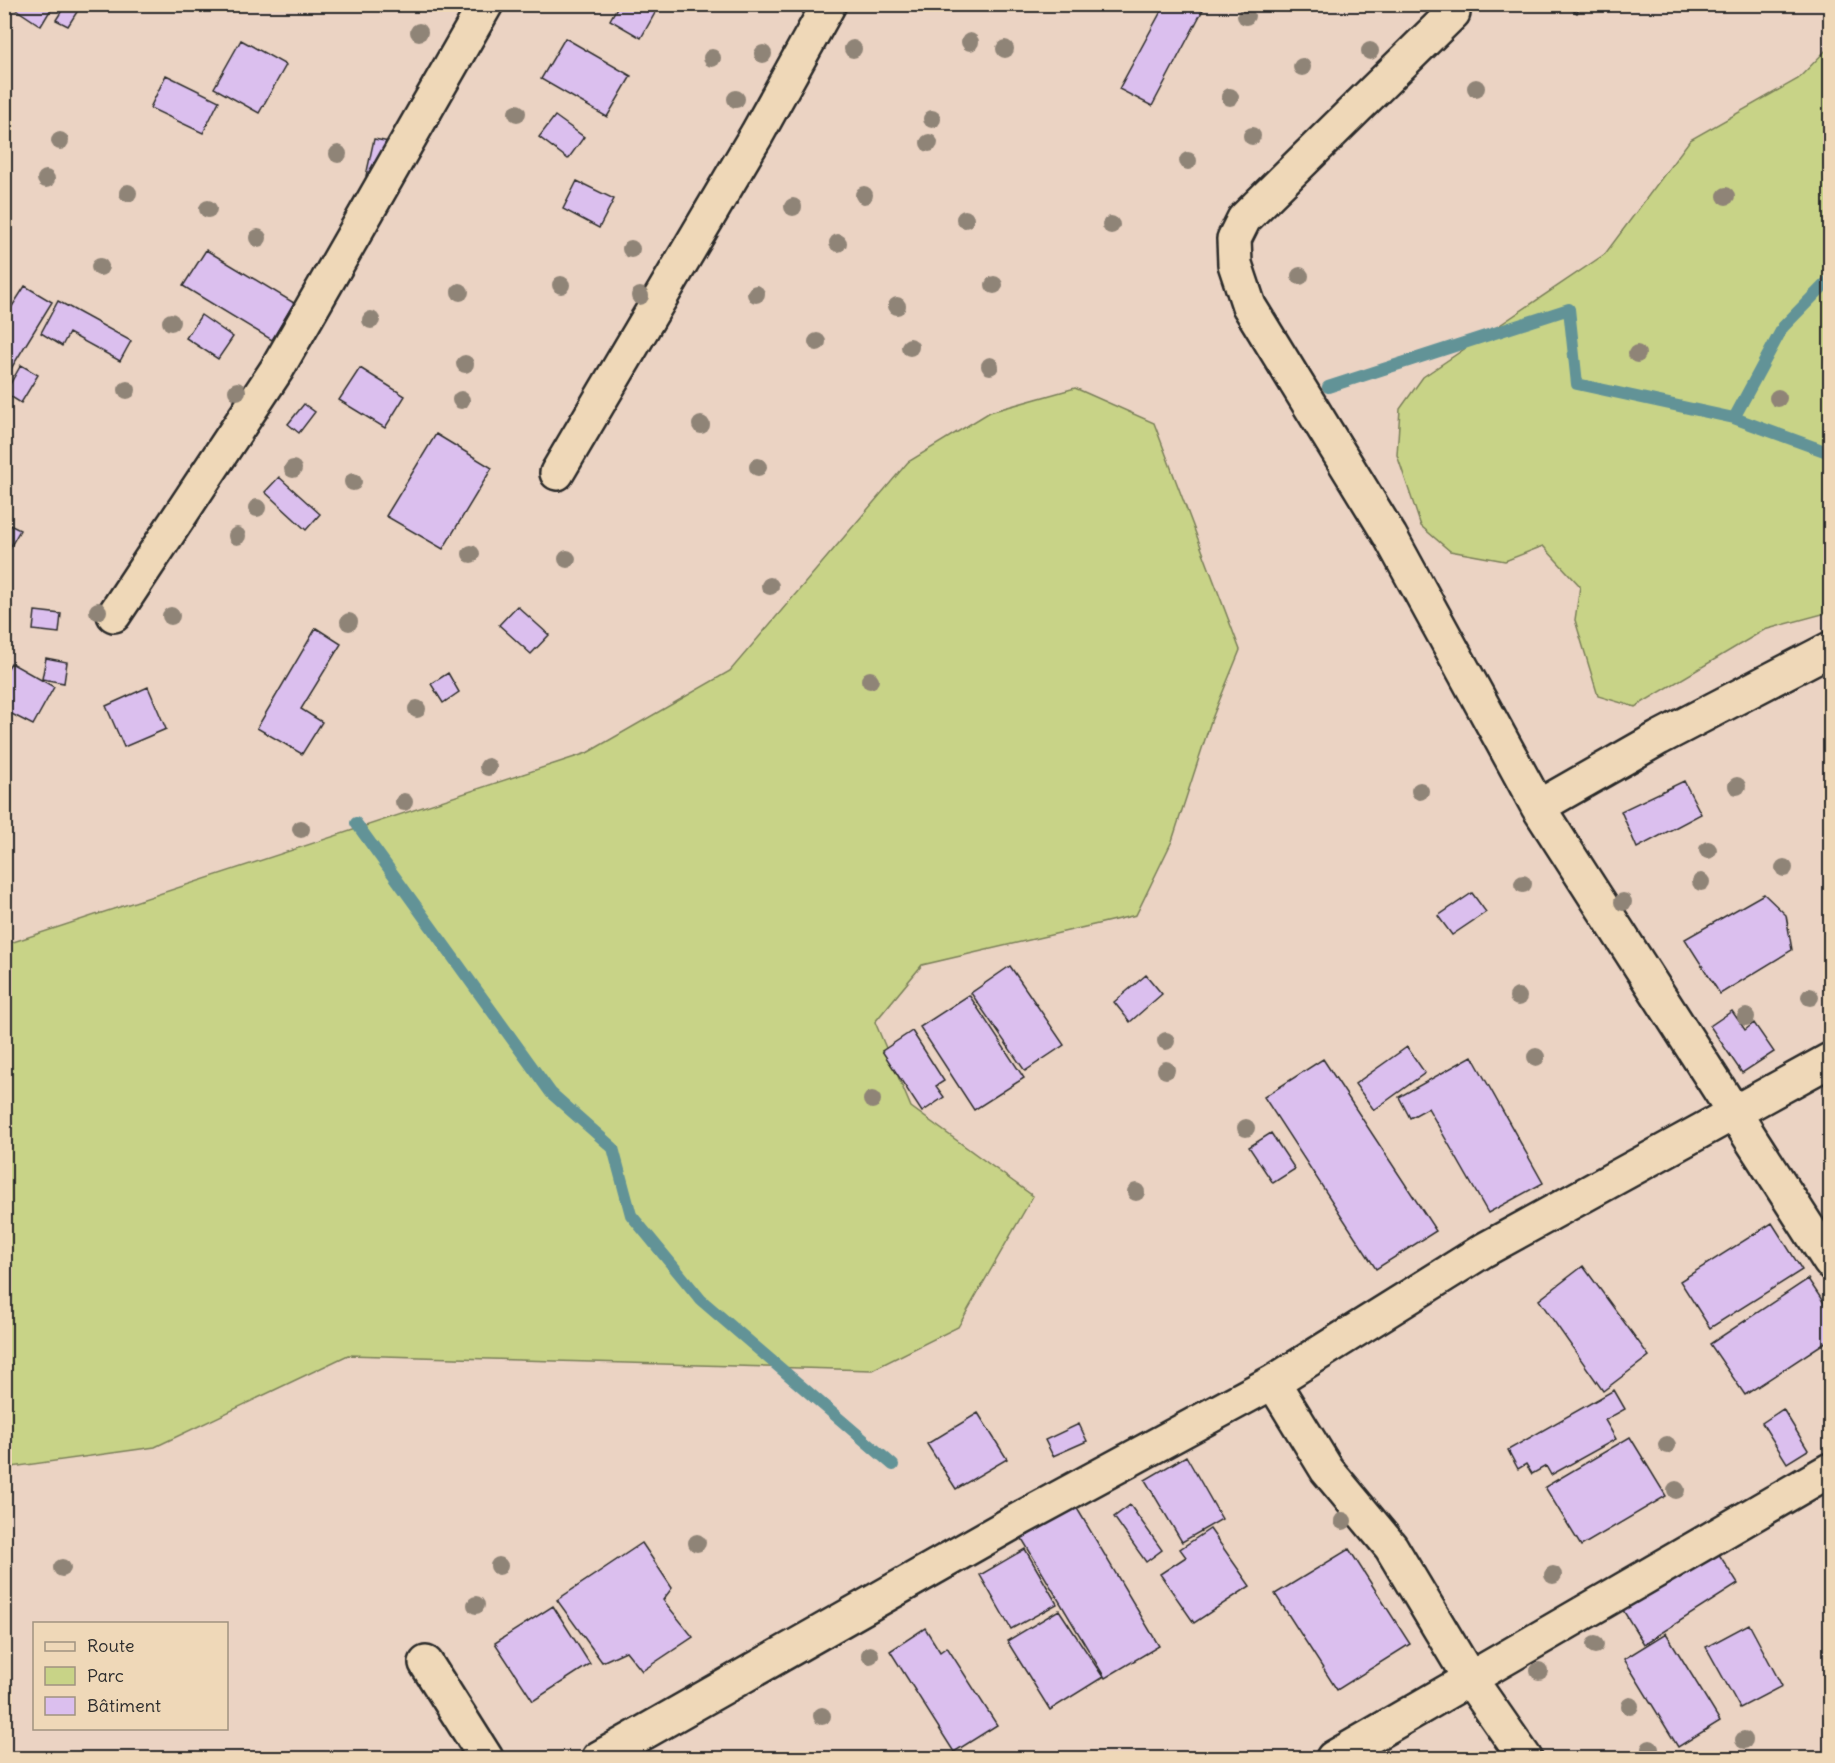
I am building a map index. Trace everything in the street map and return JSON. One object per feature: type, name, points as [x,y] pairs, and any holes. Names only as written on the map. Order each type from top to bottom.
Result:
[{"type":"street","points":[[114,615],[277,369],[486,4]]},
{"type":"street","points":[[556,472],[751,145],[821,7]]},
{"type":"street","points":[[1453,13],[1244,219],[1234,239],[1235,264],[1249,306],[1390,536],[1538,807],[1830,1262]]},
{"type":"street","points":[[1538,807],[1659,738],[1830,649]]},
{"type":"street","points":[[599,1758],[1016,1521],[1273,1382],[1484,1250],[1830,1060]]},
{"type":"street","points":[[1273,1382],[1327,1470],[1390,1547],[1470,1679],[1525,1758]]},
{"type":"street","points":[[1333,1758],[1830,1470]]},
{"type":"street","points":[[426,1663],[486,1758]]},
{"type":"green space","points":[[1830,46],[1830,612],[1764,630],[1635,707],[1598,696],[1575,620],[1580,586],[1543,546],[1505,561],[1450,551],[1421,526],[1397,455],[1400,409],[1423,377],[1605,254],[1690,140],[1798,79]]},
{"type":"green space","points":[[1075,388],[1154,423],[1240,650],[1211,721],[1172,841],[1136,915],[922,965],[875,1022],[911,1107],[1033,1196],[958,1327],[872,1370],[348,1355],[155,1447],[5,1468],[4,945],[587,753],[730,671],[908,462],[990,412]]},
{"type":"building","points":[[8,4],[54,4],[41,26]]},
{"type":"building","points":[[66,4],[82,4],[68,26],[56,20]]},
{"type":"building","points":[[619,4],[660,4],[641,38],[610,20]]},
{"type":"building","points":[[1165,4],[1206,4],[1152,106],[1119,89]]},
{"type":"building","points":[[1563,4],[1583,4],[1577,13]]},
{"type":"building","points":[[565,38],[631,76],[607,117],[541,79]]},
{"type":"building","points":[[241,40],[286,65],[259,113],[214,88]]},
{"type":"building","points":[[166,75],[219,101],[203,133],[150,108]]},
{"type":"building","points":[[555,116],[584,137],[568,159],[539,137]]},
{"type":"building","points":[[374,139],[400,144],[392,182],[366,176]]},
{"type":"building","points":[[577,181],[614,199],[599,228],[563,209]]},
{"type":"building","points":[[206,250],[294,303],[272,340],[183,286]]},
{"type":"building","points":[[25,286],[52,302],[4,380],[4,319]]},
{"type":"building","points":[[58,301],[131,341],[120,361],[69,333],[62,346],[41,333]]},
{"type":"building","points":[[201,315],[233,337],[218,359],[186,338]]},
{"type":"building","points":[[21,365],[38,375],[21,403],[5,393]]},
{"type":"building","points":[[360,368],[405,396],[385,428],[339,400]]},
{"type":"building","points":[[304,404],[315,412],[299,433],[288,424]]},
{"type":"building","points":[[436,434],[492,468],[443,549],[386,516]]},
{"type":"building","points":[[279,477],[320,514],[306,530],[265,492]]},
{"type":"building","points":[[4,522],[20,530],[4,558]]},
{"type":"building","points":[[517,606],[549,635],[531,654],[499,625]]},
{"type":"building","points":[[35,611],[61,614],[59,633],[33,630]]},
{"type":"building","points":[[316,628],[341,644],[301,709],[322,722],[302,754],[257,728]]},
{"type":"building","points":[[46,658],[67,662],[64,683],[42,679]]},
{"type":"building","points":[[11,663],[54,687],[33,725],[4,710],[4,674]]},
{"type":"building","points":[[448,673],[459,692],[443,703],[431,684]]},
{"type":"building","points":[[148,687],[166,729],[124,747],[106,706]]},
{"type":"building","points":[[1684,781],[1701,814],[1637,848],[1621,811]]},
{"type":"building","points":[[1472,893],[1486,912],[1452,935],[1438,916]]},
{"type":"building","points":[[1764,894],[1786,915],[1792,950],[1720,994],[1685,939]]},
{"type":"building","points":[[1010,966],[1064,1045],[1025,1071],[971,993]]},
{"type":"building","points":[[1146,975],[1162,994],[1130,1022],[1114,1002]]},
{"type":"building","points":[[969,995],[1024,1078],[974,1110],[920,1027]]},
{"type":"building","points":[[1732,1011],[1745,1030],[1754,1023],[1774,1052],[1742,1073],[1710,1026]]},
{"type":"building","points":[[912,1031],[944,1081],[936,1086],[944,1097],[922,1112],[882,1051]]},
{"type":"building","points":[[1407,1047],[1425,1073],[1374,1110],[1355,1084]]},
{"type":"building","points":[[1472,1056],[1543,1183],[1488,1213],[1428,1108],[1410,1118],[1399,1097]]},
{"type":"building","points":[[1323,1059],[1436,1231],[1376,1269],[1264,1097]]},
{"type":"building","points":[[1271,1133],[1295,1169],[1273,1183],[1249,1147]]},
{"type":"building","points":[[1772,1223],[1802,1270],[1710,1328],[1680,1281]]},
{"type":"building","points":[[1583,1266],[1649,1356],[1603,1391],[1539,1300]]},
{"type":"building","points":[[1808,1279],[1830,1312],[1830,1339],[1745,1395],[1710,1344]]},
{"type":"building","points":[[1614,1390],[1625,1409],[1605,1420],[1616,1439],[1551,1475],[1546,1466],[1532,1474],[1526,1464],[1518,1469],[1508,1450]]},
{"type":"building","points":[[1783,1409],[1808,1450],[1787,1463],[1762,1423]]},
{"type":"building","points":[[978,1413],[1007,1459],[956,1489],[927,1444]]},
{"type":"building","points":[[1079,1424],[1087,1441],[1053,1456],[1045,1440]]},
{"type":"building","points":[[1630,1437],[1666,1496],[1581,1546],[1545,1487]]},
{"type":"building","points":[[1186,1456],[1222,1519],[1182,1542],[1145,1480]]},
{"type":"building","points":[[1075,1505],[1159,1646],[1105,1678],[1021,1537]]},
{"type":"building","points":[[1130,1505],[1162,1550],[1146,1562],[1114,1517]]},
{"type":"building","points":[[1210,1529],[1250,1586],[1194,1623],[1160,1574],[1186,1557],[1180,1549]]},
{"type":"building","points":[[642,1543],[672,1588],[663,1600],[693,1637],[642,1671],[626,1651],[602,1662],[557,1600]]},
{"type":"building","points":[[1715,1548],[1738,1584],[1644,1644],[1621,1607]]},
{"type":"building","points":[[1025,1549],[1057,1604],[1011,1629],[980,1575]]},
{"type":"building","points":[[1349,1549],[1410,1644],[1337,1690],[1275,1594]]},
{"type":"building","points":[[553,1606],[590,1664],[533,1701],[495,1643]]},
{"type":"building","points":[[1059,1610],[1103,1677],[1050,1710],[1007,1641]]},
{"type":"building","points":[[1749,1624],[1782,1686],[1740,1708],[1706,1647]]},
{"type":"building","points":[[925,1628],[940,1652],[947,1647],[997,1725],[954,1752],[890,1651]]},
{"type":"building","points":[[1666,1633],[1720,1721],[1678,1747],[1624,1659]]},
{"type":"waterway","points":[[1734,418],[1783,327],[1830,279]]},
{"type":"waterway","points":[[1328,387],[1569,309],[1577,384],[1734,418],[1830,453]]},
{"type":"waterway","points":[[356,823],[551,1093],[613,1148],[631,1215],[701,1300],[893,1465]]}]
